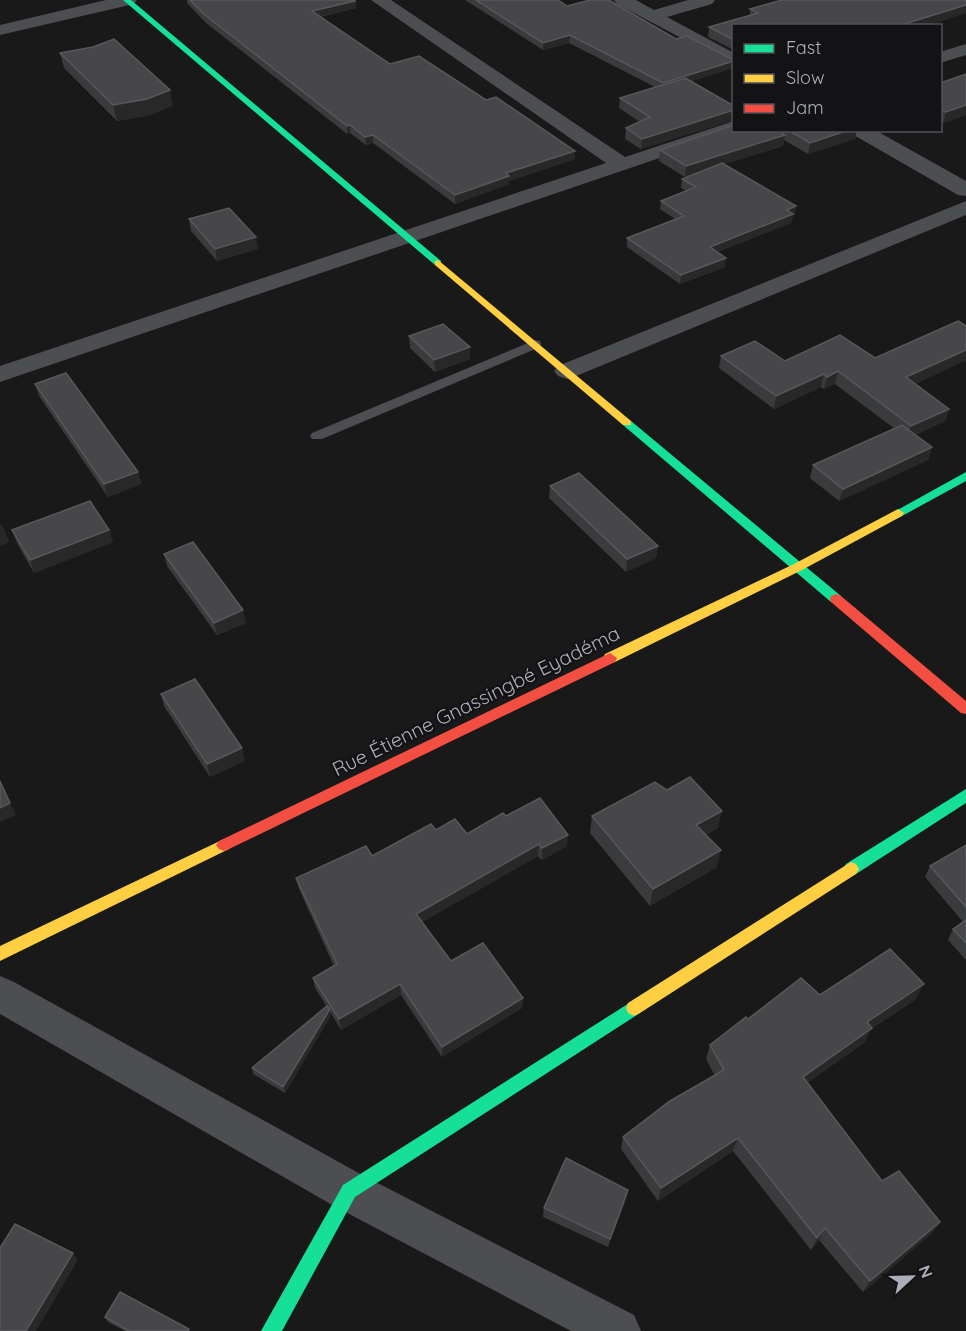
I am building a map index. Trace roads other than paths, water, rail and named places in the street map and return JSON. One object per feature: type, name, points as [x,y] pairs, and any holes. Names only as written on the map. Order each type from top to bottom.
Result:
[{"type":"street","points":[[0,30],[128,0],[966,709]]},
{"type":"street","points":[[380,0],[623,165]]},
{"type":"street","points":[[623,0],[732,60]]},
{"type":"street","points":[[652,16],[706,0]]},
{"type":"street","points":[[942,57],[966,49]]},
{"type":"street","points":[[0,374],[732,128]]},
{"type":"street","points":[[863,132],[966,190]]},
{"type":"street","points":[[567,371],[966,207]]},
{"type":"street","name":"Rue Étienne Gnassingbé Eyadéma","points":[[0,954],[798,567],[966,476]]},
{"type":"street","points":[[271,1331],[349,1191],[966,795]]},
{"type":"street","points":[[0,994],[349,1191],[618,1331]]},
{"type":"lane","points":[[317,436],[535,344]]}]
